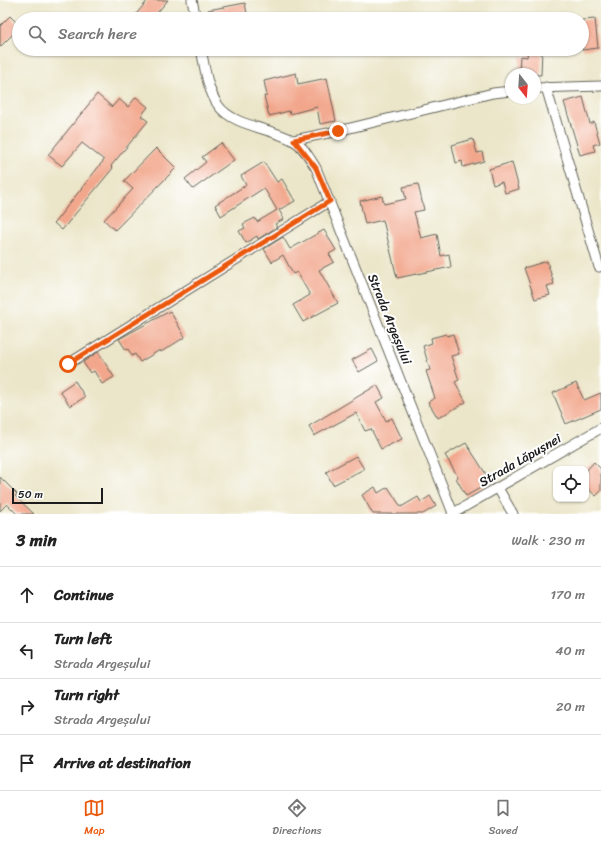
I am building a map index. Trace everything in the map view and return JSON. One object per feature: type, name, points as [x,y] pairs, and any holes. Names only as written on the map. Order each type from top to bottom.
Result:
[{"type":"street","points":[[192,0],[195,12]]},
{"type":"street","points":[[202,56],[208,85],[218,106],[225,113],[294,140],[338,131],[493,93],[505,92]]},
{"type":"street","points":[[541,87],[601,86]]},
{"type":"street","points":[[546,87],[599,267]]},
{"type":"street","name":"Strada Argeșului","points":[[294,140],[316,168],[453,514]]},
{"type":"street","points":[[68,364],[330,201]]},
{"type":"street","name":"Strada Lăpușnei","points":[[453,514],[601,428]]},
{"type":"street","points":[[498,488],[513,514]]},
{"type":"building","points":[[148,0],[168,0],[158,12],[138,12]]},
{"type":"building","points":[[245,3],[247,12],[208,12],[208,10]]},
{"type":"building","points":[[10,16],[12,18],[12,35],[0,47],[0,26]]},
{"type":"building","points":[[589,19],[595,19],[598,48],[589,49]]},
{"type":"building","points":[[520,56],[542,56],[541,75],[541,68],[519,68]]},
{"type":"building","points":[[296,73],[298,84],[327,78],[336,121],[320,124],[317,107],[290,114],[289,111],[269,116],[264,96],[267,96],[264,81]]},
{"type":"building","points":[[97,94],[112,107],[119,99],[128,107],[136,97],[148,107],[141,116],[148,121],[111,166],[113,168],[62,230],[54,223],[104,160],[82,143],[62,166],[48,155]]},
{"type":"building","points":[[583,97],[590,124],[594,122],[600,143],[593,145],[595,151],[580,155],[564,102]]},
{"type":"building","points":[[473,139],[477,153],[482,152],[484,161],[463,167],[462,161],[456,163],[452,145]]},
{"type":"building","points":[[221,143],[234,160],[193,189],[185,179],[206,162],[202,157]]},
{"type":"building","points":[[156,148],[176,168],[115,230],[104,220],[133,189],[124,181]]},
{"type":"building","points":[[264,162],[277,182],[282,179],[295,201],[279,210],[284,219],[275,224],[277,227],[258,239],[257,236],[246,243],[239,231],[245,228],[243,224],[255,218],[257,222],[277,210],[264,188],[221,216],[215,205],[246,185],[241,176]]},
{"type":"building","points":[[512,162],[519,189],[505,193],[502,182],[493,185],[489,169]]},
{"type":"building","points":[[418,184],[424,210],[414,212],[421,238],[437,234],[441,256],[449,254],[451,267],[397,278],[383,220],[365,224],[360,201],[382,196],[384,204],[406,199],[403,187]]},
{"type":"building","points":[[324,230],[336,250],[329,254],[334,262],[319,270],[338,303],[303,322],[293,305],[310,295],[297,272],[293,274],[283,255],[272,262],[264,249],[283,237],[290,249]]},
{"type":"building","points":[[547,261],[554,284],[547,286],[550,295],[535,299],[524,268]]},
{"type":"building","points":[[170,311],[185,337],[161,352],[160,350],[140,362],[135,354],[132,356],[128,349],[126,350],[119,339]]},
{"type":"building","points":[[446,334],[447,336],[453,334],[459,354],[451,356],[459,380],[455,382],[466,402],[438,418],[428,402],[435,398],[426,371],[430,370],[423,346],[432,343],[431,338]]},
{"type":"building","points":[[372,349],[378,361],[359,372],[352,360]]},
{"type":"building","points":[[98,352],[114,377],[102,384],[94,371],[90,373],[83,362]]},
{"type":"building","points":[[75,381],[85,397],[70,406],[60,391]]},
{"type":"building","points":[[576,383],[584,400],[601,393],[601,409],[566,424],[553,393]]},
{"type":"building","points":[[377,385],[384,398],[376,402],[386,421],[392,418],[402,439],[381,449],[371,429],[365,431],[356,413],[314,436],[309,426]]},
{"type":"building","points":[[466,443],[491,482],[466,496],[456,478],[458,477],[445,455]]},
{"type":"building","points":[[356,456],[364,469],[333,485],[326,472]]},
{"type":"building","points":[[594,462],[601,469],[601,491],[596,496],[589,490],[589,468]]},
{"type":"building","points":[[0,477],[17,494],[15,496],[34,514],[17,514],[7,504],[0,511]]},
{"type":"building","points":[[375,487],[378,493],[388,487],[401,507],[418,497],[421,502],[430,496],[436,506],[423,514],[373,514],[362,495]]},
{"type":"route","points":[[68,364],[330,201],[316,168],[304,150],[294,140],[338,131]]}]
